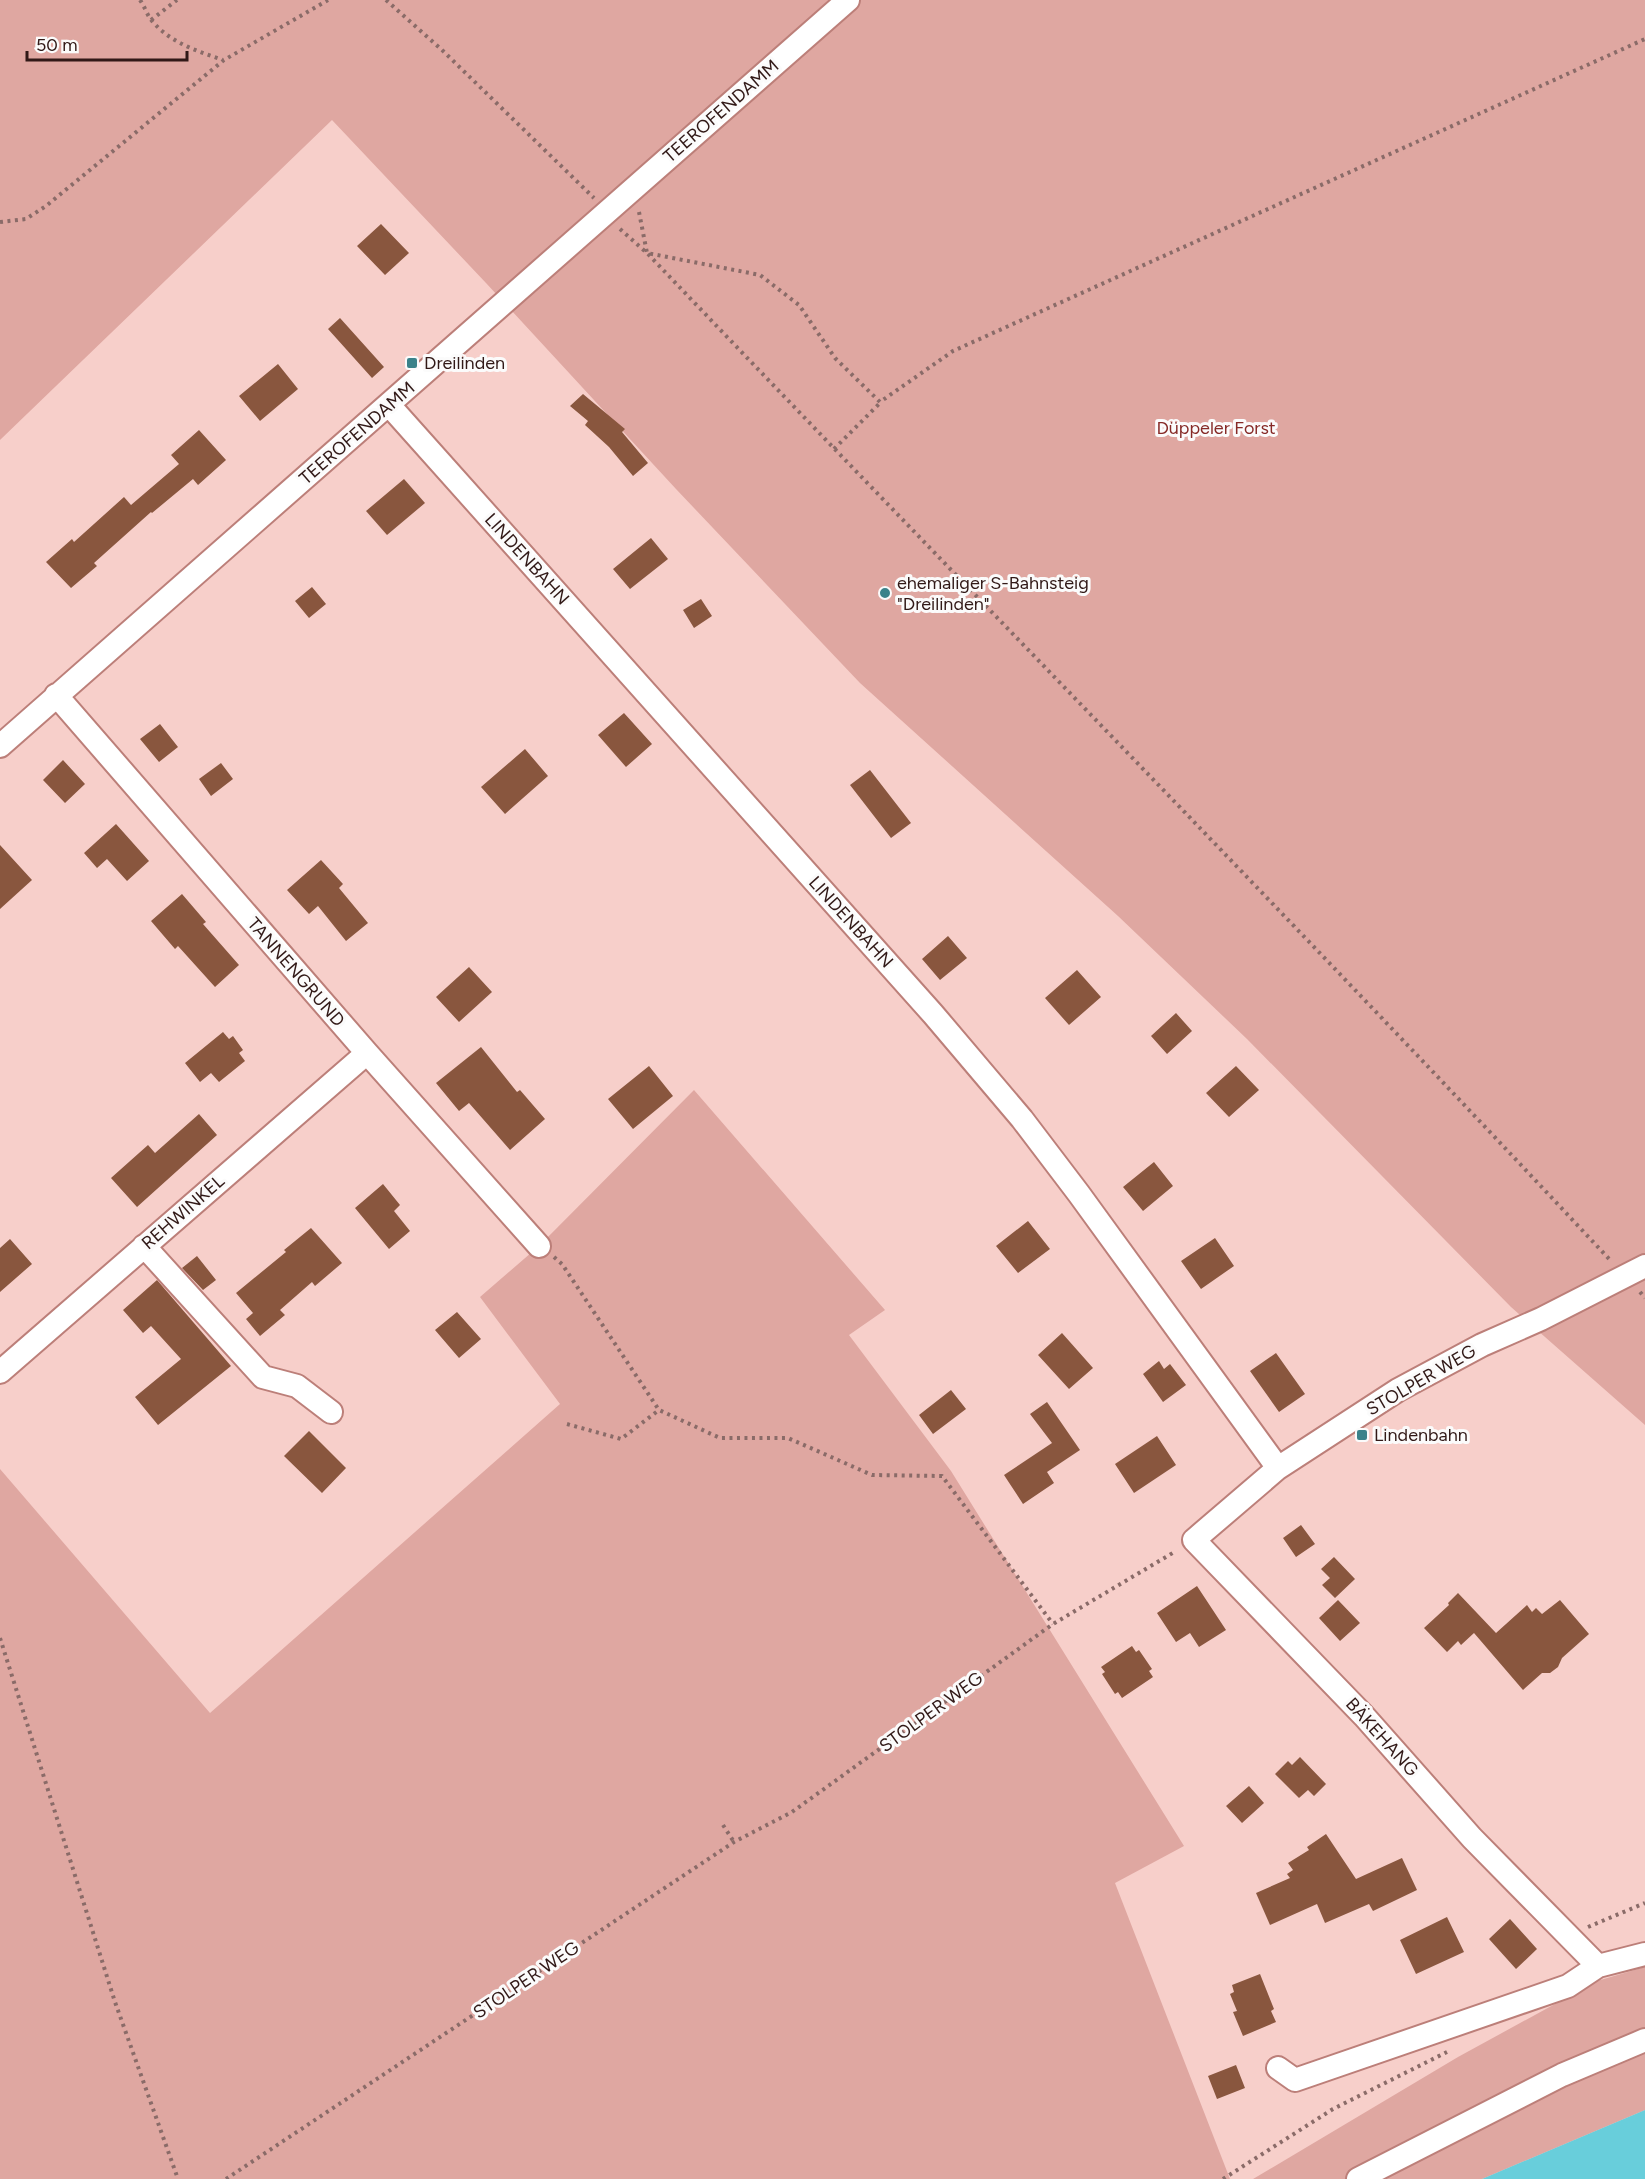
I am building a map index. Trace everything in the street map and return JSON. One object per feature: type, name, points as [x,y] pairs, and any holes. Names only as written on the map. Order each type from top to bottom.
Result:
[{"type":"street","name":"TEEROFENDAMM","points":[[0,746],[848,0]]},
{"type":"street","name":"LINDENBAHN","points":[[389,405],[933,1014],[1022,1119],[1278,1468]]},
{"type":"street","name":"TANNENGRUND","points":[[56,696],[367,1053],[539,1246]]},
{"type":"street","name":"REHWINKEL","points":[[0,1372],[367,1053]]},
{"type":"street","points":[[144,1246],[263,1377],[297,1386],[331,1412]]},
{"type":"street","name":"STOLPER WEG","points":[[1194,1540],[1278,1468],[1398,1390],[1482,1345],[1540,1319],[1635,1271]]},
{"type":"street","name":"BÄKEHANG","points":[[1194,1540],[1364,1716],[1472,1838],[1598,1966]]},
{"type":"street","points":[[1278,2068],[1295,2080],[1568,1986],[1598,1966],[1645,1953]]},
{"type":"street","points":[[1358,2179],[1562,2075],[1645,2040]]},
{"type":"path","points":[[140,0],[151,20],[171,39],[191,49],[224,60]]},
{"type":"path","points":[[151,20],[177,0]]},
{"type":"path","points":[[0,222],[26,219],[46,206],[224,60],[328,0]]},
{"type":"path","points":[[386,0],[449,57],[589,193],[1491,1132],[1635,1271]]},
{"type":"path","points":[[834,449],[880,402],[954,351],[1645,39]]},
{"type":"path","points":[[635,188],[647,253]]},
{"type":"path","points":[[647,253],[760,275],[799,305],[835,358],[880,402]]},
{"type":"path","points":[[539,1246],[562,1264],[659,1410],[720,1438],[788,1438],[873,1475],[942,1476],[1053,1624]]},
{"type":"path","points":[[567,1424],[621,1439],[659,1410]]},
{"type":"path","name":"STOLPER WEG","points":[[226,2179],[734,1842],[792,1812],[1053,1624],[1194,1540]]},
{"type":"path","points":[[0,1638],[115,2002],[177,2179]]},
{"type":"path","points":[[723,1825],[734,1842]]},
{"type":"path","points":[[1568,1936],[1645,1903]]},
{"type":"path","points":[[1223,2179],[1333,2109],[1448,2052]]},
{"type":"green space","name":"Düppeler Forst","points":[[0,0],[1645,0],[1645,1425],[1511,1307],[1247,1039],[1118,916],[860,683],[332,120],[0,440]]},
{"type":"green space","points":[[694,1090],[885,1310],[849,1335],[951,1471],[1184,1846],[1115,1883],[1230,2179],[0,2179],[0,1469],[210,1713],[560,1404],[480,1297],[539,1246]]},
{"type":"green space","points":[[1645,1967],[1645,2110],[1482,2179],[1253,2179],[1458,2057],[1597,1981]]},
{"type":"water","points":[[1645,2110],[1645,2179],[1482,2179]]},
{"type":"building","points":[[381,224],[409,253],[385,275],[357,246]]},
{"type":"building","points":[[340,318],[384,367],[372,378],[328,329]]},
{"type":"building","points":[[278,364],[298,389],[260,421],[239,396]]},
{"type":"building","points":[[583,394],[625,429],[622,432],[648,463],[633,476],[609,447],[585,425],[588,421],[570,406]]},
{"type":"building","points":[[199,430],[226,460],[198,485],[193,479],[151,512],[94,563],[97,566],[71,588],[46,562],[72,539],[74,542],[124,497],[131,505],[179,464],[171,455]]},
{"type":"building","points":[[404,479],[425,503],[387,535],[366,511]]},
{"type":"building","points":[[651,538],[668,559],[630,589],[613,569]]},
{"type":"building","points":[[312,587],[326,604],[309,618],[295,601]]},
{"type":"building","points":[[701,599],[712,616],[694,628],[683,610]]},
{"type":"building","points":[[624,713],[652,744],[626,767],[598,735]]},
{"type":"building","points":[[160,724],[178,747],[159,762],[140,739]]},
{"type":"building","points":[[525,749],[548,776],[505,814],[481,787]]},
{"type":"building","points":[[63,760],[85,784],[65,803],[43,780]]},
{"type":"building","points":[[221,763],[233,779],[211,796],[199,779]]},
{"type":"building","points":[[870,770],[911,823],[891,838],[850,785]]},
{"type":"building","points":[[116,824],[149,861],[127,881],[107,859],[97,868],[84,853]]},
{"type":"building","points":[[0,845],[32,880],[0,909]]},
{"type":"building","points":[[321,860],[343,884],[339,888],[368,923],[346,941],[318,906],[309,914],[287,890]]},
{"type":"building","points":[[182,894],[206,922],[203,924],[239,965],[215,987],[178,946],[175,949],[151,921]]},
{"type":"building","points":[[948,936],[967,958],[940,980],[922,959]]},
{"type":"building","points":[[469,967],[492,992],[459,1022],[436,997]]},
{"type":"building","points":[[1077,970],[1101,997],[1069,1025],[1045,998]]},
{"type":"building","points":[[1176,1013],[1192,1031],[1167,1054],[1151,1036]]},
{"type":"building","points":[[223,1032],[229,1039],[233,1036],[243,1050],[239,1053],[245,1061],[219,1082],[211,1073],[200,1082],[185,1063]]},
{"type":"building","points":[[481,1047],[517,1092],[520,1090],[545,1119],[510,1150],[469,1103],[459,1111],[436,1083]]},
{"type":"building","points":[[649,1066],[673,1096],[633,1129],[608,1099]]},
{"type":"building","points":[[1236,1066],[1259,1090],[1229,1117],[1206,1093]]},
{"type":"building","points":[[199,1114],[217,1135],[137,1207],[111,1178],[148,1145],[155,1153]]},
{"type":"building","points":[[1154,1162],[1173,1186],[1143,1211],[1123,1187]]},
{"type":"building","points":[[383,1184],[400,1205],[394,1211],[410,1231],[389,1249],[355,1208]]},
{"type":"building","points":[[1028,1221],[1050,1249],[1018,1273],[996,1246]]},
{"type":"building","points":[[311,1228],[342,1263],[315,1286],[312,1282],[280,1310],[285,1315],[260,1336],[246,1319],[253,1313],[236,1293]]},
{"type":"building","points":[[1215,1238],[1234,1266],[1201,1289],[1181,1261]]},
{"type":"building","points":[[10,1239],[32,1264],[0,1292],[0,1248]]},
{"type":"building","points":[[197,1256],[216,1280],[203,1290],[182,1268]]},
{"type":"building","points":[[157,1280],[231,1366],[158,1425],[135,1397],[181,1359],[151,1326],[143,1333],[123,1310]]},
{"type":"building","points":[[457,1312],[481,1339],[459,1358],[435,1330]]},
{"type":"building","points":[[1062,1333],[1093,1368],[1069,1389],[1038,1355]]},
{"type":"building","points":[[1276,1353],[1305,1394],[1279,1412],[1250,1371]]},
{"type":"building","points":[[1159,1361],[1164,1369],[1170,1364],[1186,1385],[1163,1402],[1143,1374]]},
{"type":"building","points":[[951,1390],[966,1409],[933,1434],[919,1415]]},
{"type":"building","points":[[1047,1402],[1080,1450],[1047,1472],[1054,1483],[1023,1504],[1004,1475],[1052,1443],[1030,1414]]},
{"type":"building","points":[[309,1431],[346,1468],[322,1493],[284,1456]]},
{"type":"building","points":[[1157,1436],[1176,1465],[1134,1493],[1115,1464]]},
{"type":"building","points":[[1301,1525],[1315,1544],[1296,1557],[1283,1538]]},
{"type":"building","points":[[1334,1557],[1355,1579],[1335,1598],[1322,1585],[1330,1578],[1321,1569]]},
{"type":"building","points":[[1197,1586],[1226,1630],[1199,1647],[1190,1633],[1176,1642],[1157,1613]]},
{"type":"building","points":[[1458,1593],[1496,1633],[1527,1605],[1532,1612],[1536,1608],[1542,1614],[1560,1600],[1589,1634],[1562,1658],[1558,1667],[1550,1673],[1542,1673],[1523,1690],[1474,1633],[1461,1645],[1458,1641],[1447,1652],[1424,1628],[1449,1605],[1448,1603]]},
{"type":"building","points":[[1338,1600],[1360,1623],[1340,1641],[1319,1618]]},
{"type":"building","points":[[1132,1646],[1136,1652],[1139,1650],[1152,1669],[1149,1671],[1153,1677],[1122,1698],[1118,1692],[1115,1694],[1102,1674],[1105,1672],[1101,1667]]},
{"type":"building","points":[[1300,1757],[1326,1784],[1314,1796],[1308,1790],[1299,1798],[1275,1774],[1288,1761],[1292,1765]]},
{"type":"building","points":[[1249,1786],[1264,1803],[1242,1823],[1226,1806]]},
{"type":"building","points":[[1326,1834],[1356,1879],[1402,1858],[1417,1890],[1373,1911],[1369,1904],[1325,1923],[1317,1904],[1270,1925],[1256,1893],[1290,1878],[1287,1874],[1293,1870],[1288,1863],[1309,1850],[1307,1847]]},
{"type":"building","points":[[1447,1917],[1464,1952],[1416,1974],[1400,1940]]},
{"type":"building","points":[[1510,1919],[1537,1949],[1516,1969],[1489,1939]]},
{"type":"building","points":[[1260,1974],[1274,2009],[1271,2011],[1276,2022],[1243,2036],[1233,2012],[1237,2011],[1230,1994],[1234,1992],[1232,1985]]},
{"type":"building","points":[[1236,2065],[1245,2088],[1217,2099],[1208,2076]]},
{"type":"place","name":"Dreilinden","points":[[412,363]]},
{"type":"place","name":"ehemaliger S-Bahnsteig \"Dreilinden\"","points":[[885,593]]},
{"type":"place","name":"Lindenbahn","points":[[1362,1435]]}]
